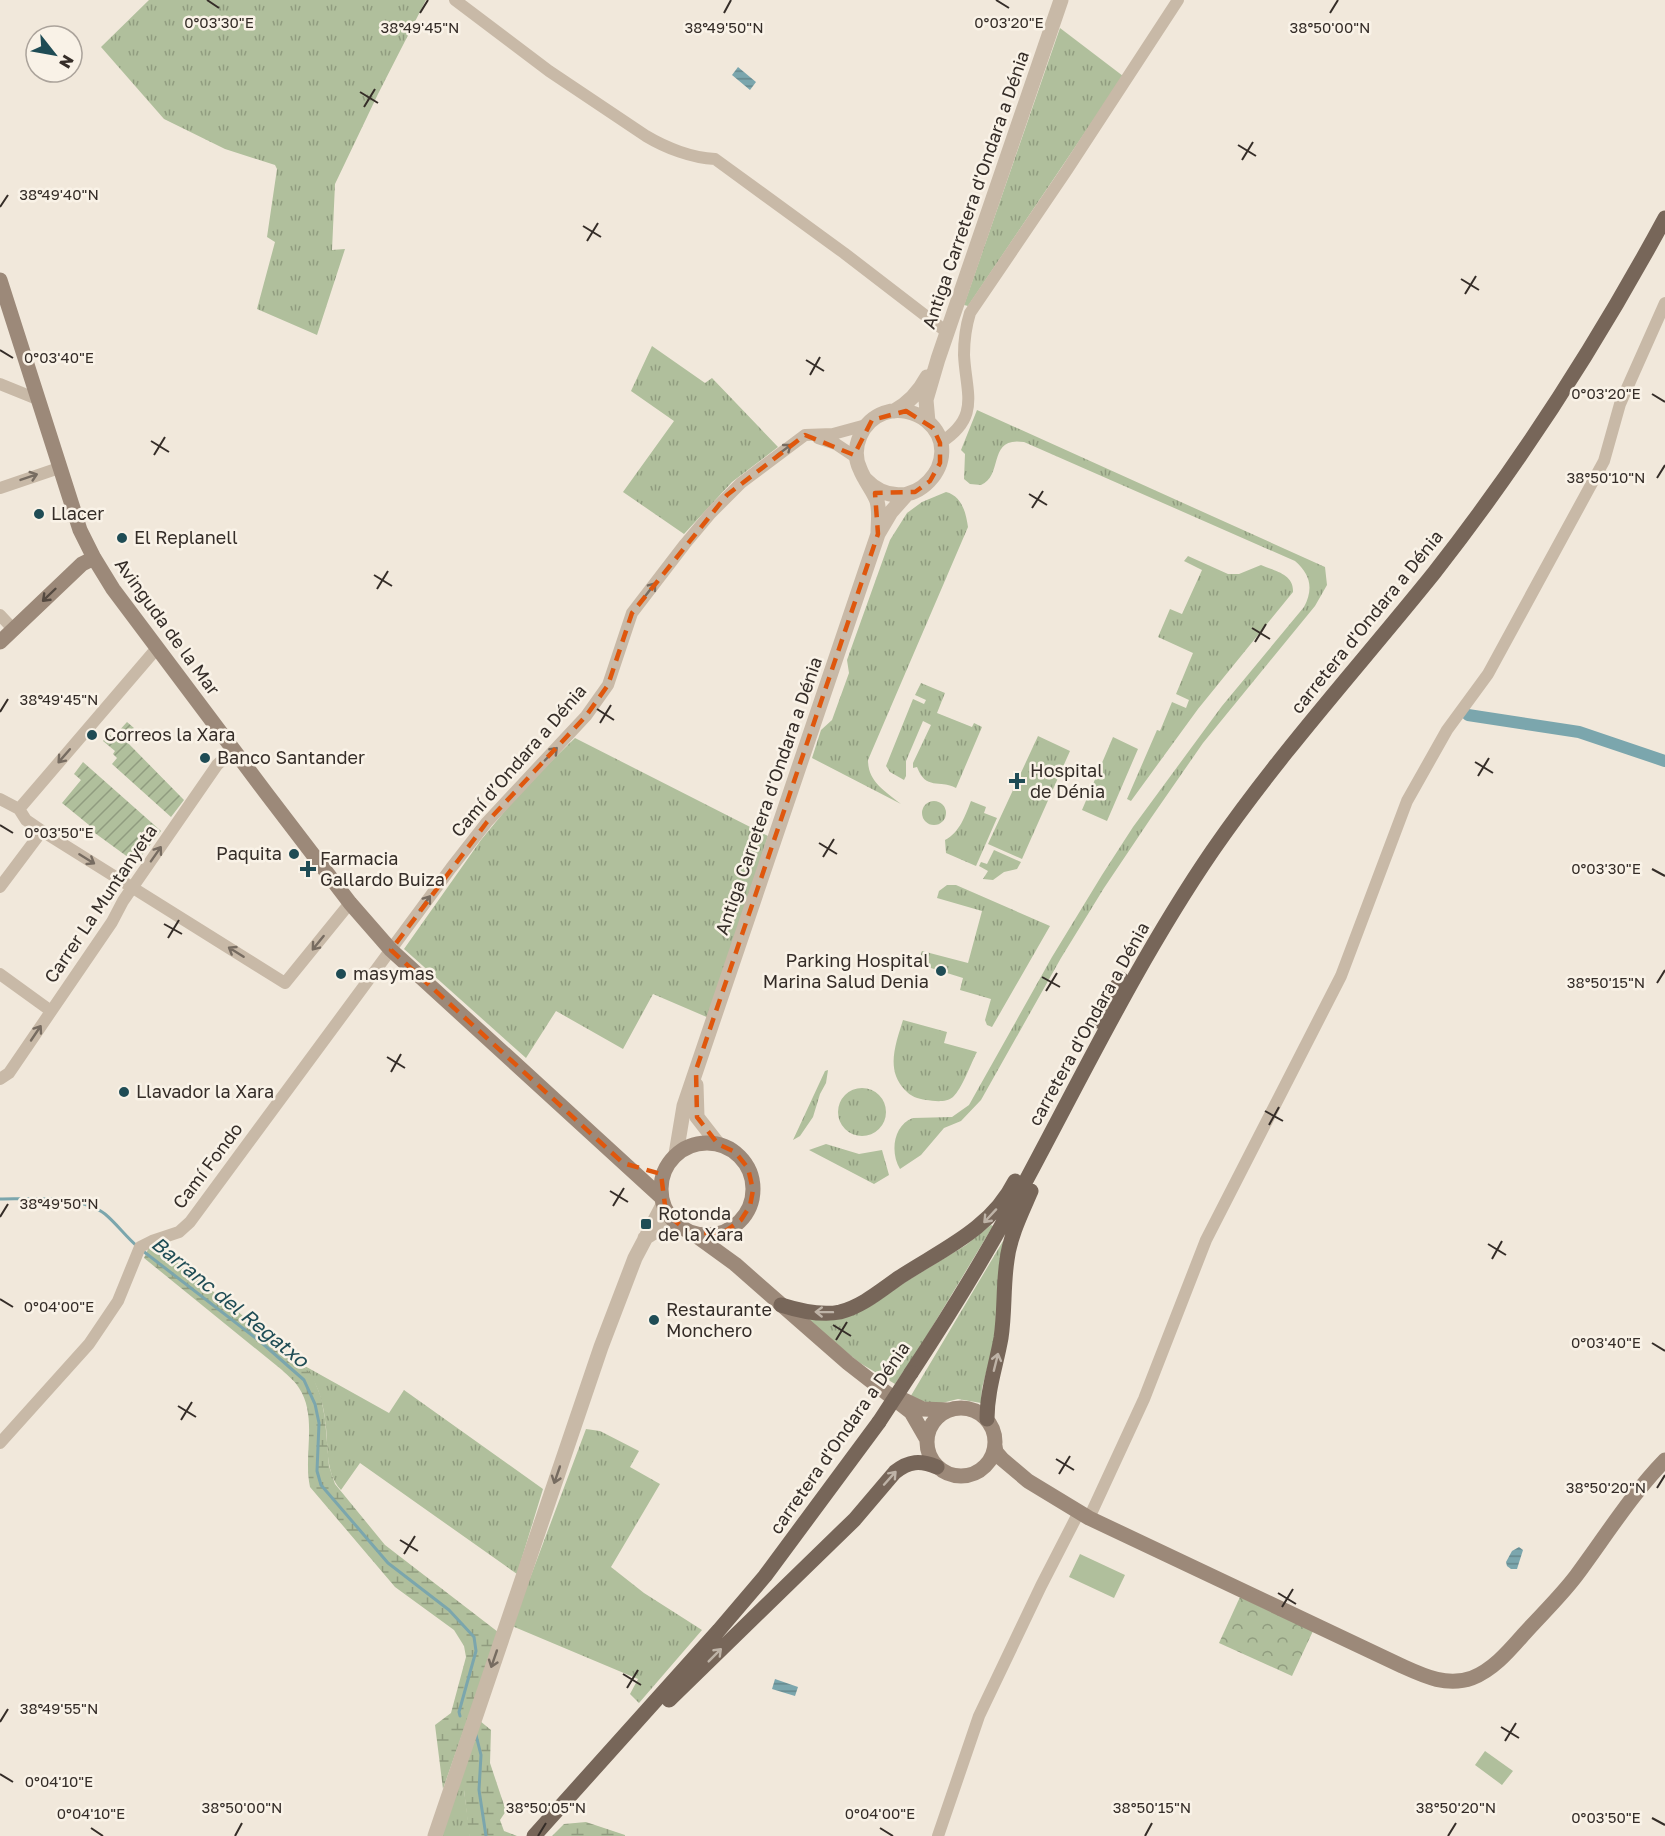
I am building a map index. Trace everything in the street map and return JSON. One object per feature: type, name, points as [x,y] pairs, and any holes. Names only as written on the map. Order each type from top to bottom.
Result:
[{"type":"main road","name":"carretera d'Ondara a Dénia","points":[[534,1836],[765,1576],[879,1422],[943,1325],[991,1244],[1110,1020],[1171,915],[1214,848],[1279,762],[1435,572],[1503,479],[1572,378],[1665,218]]},
{"type":"main road","name":"Avinguda de la Mar","points":[[0,280],[80,530],[113,589],[233,750],[351,903],[391,950],[662,1201]]},
{"type":"main road","points":[[0,642],[82,564],[94,558]]},
{"type":"main road","points":[[781,1305],[815,1312],[836,1313],[849,1309],[960,1241],[996,1210],[1010,1191],[1108,1000],[1177,886],[1262,771],[1279,762]]},
{"type":"main road","points":[[987,1419],[990,1384],[1002,1329],[1007,1261],[1017,1221],[1155,952],[1171,915]]},
{"type":"main road","points":[[735,1264],[729,1247],[729,1233],[750,1206],[753,1190],[752,1179],[742,1159],[735,1152],[718,1144],[696,1144],[676,1154],[666,1167],[661,1182],[662,1201],[672,1220],[735,1264],[841,1358],[910,1412],[926,1438],[927,1449],[936,1467]]},
{"type":"main road","points":[[623,1164],[648,1173],[666,1167]]},
{"type":"main road","points":[[695,1235],[709,1236],[723,1233],[735,1226]]},
{"type":"main road","points":[[883,1389],[923,1409],[948,1410],[958,1407],[979,1412],[987,1419],[995,1437],[996,1452],[1028,1481]]},
{"type":"main road","points":[[926,1438],[934,1421],[948,1410]]},
{"type":"main road","points":[[554,1812],[572,1804],[660,1709],[861,1513],[895,1472],[917,1461],[946,1473],[968,1476],[987,1465],[995,1446]]},
{"type":"main road","points":[[979,1471],[1000,1469],[1028,1481],[1084,1515],[1402,1666],[1440,1681],[1456,1682],[1484,1672],[1512,1648],[1571,1582],[1632,1498],[1665,1460]]},
{"type":"street","points":[[455,0],[549,71],[646,136],[661,145],[703,158],[715,159],[844,253],[948,333]]},
{"type":"street","name":"Antiga Carretera d'Ondara a Dénia","points":[[928,422],[926,400],[938,359],[1061,0]]},
{"type":"street","points":[[940,443],[953,435],[960,427],[969,406],[970,395],[964,354],[970,313],[1178,0]]},
{"type":"street","points":[[938,1836],[979,1716],[1041,1586],[1084,1515],[1144,1399],[1206,1240],[1341,976],[1407,801],[1448,730],[1488,674],[1604,461],[1620,404],[1665,303]]},
{"type":"street","name":"Antiga Carretera d'Ondara a Dénia","points":[[894,411],[905,405],[920,390],[938,359]]},
{"type":"street","points":[[0,384],[37,399]]},
{"type":"street","points":[[805,435],[841,433],[866,425],[879,415],[906,411],[928,422],[938,435],[940,463],[936,473],[922,488],[907,495],[888,494],[872,486],[865,479],[856,458],[860,435],[866,425]]},
{"type":"street","points":[[805,435],[836,444],[856,458]]},
{"type":"street","name":"Camí d’Ondara a Dénia","points":[[391,950],[487,822],[571,732],[608,685],[632,613],[685,544],[734,489],[805,435]]},
{"type":"street","points":[[1,486],[59,468]]},
{"type":"street","name":"Antiga Carretera d'Ondara a Dénia","points":[[865,479],[876,500],[878,534]]},
{"type":"street","name":"Antiga Carretera d'Ondara a Dénia","points":[[676,1154],[681,1116],[878,534],[891,512],[907,495]]},
{"type":"street","points":[[0,615],[14,630]]},
{"type":"street","points":[[19,809],[157,648]]},
{"type":"street","name":"Carrer La Muntanyeta","points":[[0,1079],[9,1073],[217,765],[233,750]]},
{"type":"street","points":[[0,799],[19,809],[26,820],[42,831],[285,984],[351,903]]},
{"type":"street","points":[[0,887],[42,831]]},
{"type":"street","name":"Camí Fondo","points":[[0,1443],[101,1329],[117,1301],[141,1247],[178,1232],[190,1222],[391,950]]},
{"type":"street","points":[[0,974],[51,1011]]},
{"type":"street","name":"Antiga Carretera d'Ondara a Dénia","points":[[696,1070],[697,1117],[718,1144]]},
{"type":"street","points":[[435,1836],[621,1291],[662,1201]]},
{"type":"street","points":[[643,1240],[659,1229],[678,1226]]},
{"type":"highlighted area","points":[[906,411],[933,428],[940,443],[940,463],[930,481],[915,492],[875,493],[878,534],[696,1070],[697,1117],[718,1144],[735,1152],[748,1168],[753,1190],[750,1206],[741,1220],[723,1233],[689,1233],[666,1213],[661,1174],[623,1163],[391,950],[487,822],[586,716],[608,685],[632,613],[727,495],[805,435],[854,455],[872,420]]},
{"type":"green space","points":[[149,0],[426,0],[335,184],[332,250],[345,249],[317,335],[257,309],[275,242],[267,237],[277,169],[275,165],[225,149],[164,119],[101,47]]},
{"type":"green space","points":[[1060,28],[1123,76],[968,306],[964,305]]},
{"type":"green space","points":[[652,346],[705,383],[712,378],[778,447],[732,482],[684,534],[623,492],[674,421],[631,391]]},
{"type":"green space","points":[[977,410],[1325,567],[1327,585],[1315,606],[1203,743],[1151,818],[1061,958],[981,1100],[961,1121],[944,1128],[921,1155],[900,1169],[894,1148],[897,1133],[901,1127],[913,1118],[952,1117],[969,1105],[1052,957],[1133,827],[1222,706],[1304,607],[1310,588],[1307,576],[1295,561],[1024,442],[1012,442],[1005,445],[1000,450],[988,480],[981,485],[970,484],[964,479],[965,454],[961,450]]},
{"type":"green space","points":[[946,492],[959,501],[968,527],[868,760],[874,780],[901,804],[812,758],[821,730],[832,720],[849,673],[847,660],[890,540],[907,513],[922,502]]},
{"type":"green space","points":[[1188,556],[1228,574],[1239,574],[1261,565],[1287,577],[1293,592],[1198,709],[1131,801],[1127,799],[1157,730],[1160,731],[1172,702],[1186,708],[1189,700],[1176,694],[1193,653],[1158,637],[1170,609],[1182,614],[1202,570],[1184,561]]},
{"type":"green space","points":[[921,683],[945,693],[937,713],[972,727],[974,723],[982,727],[956,788],[929,782],[924,779],[917,767],[913,768],[913,763],[931,725],[923,721],[906,761],[904,780],[890,772],[886,766],[913,699],[924,704],[926,700],[915,695]]},
{"type":"green space","points":[[127,722],[134,728],[124,739],[184,800],[171,817],[112,764],[117,758],[113,754],[115,751],[103,741],[109,734],[117,741],[121,737],[117,733]]},
{"type":"green space","points":[[1038,736],[1070,751],[1022,859],[988,844]]},
{"type":"green space","points":[[1113,737],[1138,749],[1107,821],[1082,810]]},
{"type":"green space","points":[[575,738],[768,836],[709,1018],[653,994],[623,1049],[556,1011],[526,1058],[404,949],[481,840],[522,790]]},
{"type":"green space","points":[[83,762],[161,831],[136,863],[88,828],[89,825],[62,803],[81,780],[74,774]]},
{"type":"green space","points":[[934,801],[939,802],[945,808],[945,818],[939,824],[934,825],[929,824],[923,818],[922,813],[923,808],[929,802]]},
{"type":"green space","points":[[971,801],[986,807],[984,813],[997,818],[976,866],[946,853],[945,840],[958,828]]},
{"type":"green space","points":[[994,850],[1021,862],[1017,869],[1004,872],[993,880],[983,879],[988,871],[979,866],[981,862],[987,864]]},
{"type":"green space","points":[[947,885],[956,885],[1050,926],[992,1027],[987,1025],[985,1020],[991,999],[960,990],[963,978],[918,964],[922,951],[968,963],[982,911],[937,898],[939,891]]},
{"type":"green space","points":[[903,1020],[947,1032],[944,1043],[977,1052],[960,1088],[950,1099],[936,1101],[917,1098],[907,1092],[899,1082],[895,1074],[894,1056]]},
{"type":"green space","points":[[828,1070],[826,1083],[813,1117],[800,1136],[793,1140],[825,1071]]},
{"type":"green space","points":[[857,1088],[867,1088],[879,1095],[886,1107],[886,1117],[879,1129],[867,1136],[857,1136],[842,1125],[838,1117],[838,1107],[849,1092]]},
{"type":"green space","points":[[826,1144],[859,1154],[882,1150],[889,1175],[874,1184],[809,1150]]},
{"type":"green space","points":[[991,1225],[993,1226],[917,1352],[895,1384],[860,1363],[804,1318],[871,1306],[966,1245]]},
{"type":"green space","points":[[1003,1241],[998,1328],[982,1388],[981,1403],[958,1399],[938,1404],[909,1399]]},
{"type":"green space","points":[[155,1244],[303,1365],[313,1377],[321,1397],[329,1466],[335,1484],[385,1545],[498,1632],[443,1789],[435,1725],[451,1713],[466,1657],[464,1646],[454,1630],[395,1587],[310,1487],[308,1411],[305,1399],[297,1385],[282,1370],[144,1258],[149,1247]]},
{"type":"green space","points":[[303,1365],[389,1413],[404,1390],[543,1489],[517,1574],[360,1463],[341,1490],[332,1475],[328,1457],[321,1397],[312,1377]]},
{"type":"green space","points":[[586,1429],[600,1431],[639,1451],[630,1467],[660,1484],[611,1567],[644,1593],[702,1630],[639,1703],[630,1694],[638,1679],[512,1626]]},
{"type":"green space","points":[[1080,1554],[1125,1575],[1114,1598],[1069,1577]]},
{"type":"green space","points":[[1240,1597],[1313,1631],[1292,1676],[1219,1643]]},
{"type":"green space","points":[[480,1721],[491,1730],[490,1763],[506,1811],[500,1820],[504,1831],[517,1836],[470,1836],[464,1790],[458,1792],[454,1788]]},
{"type":"green space","points":[[1485,1751],[1513,1771],[1502,1785],[1475,1765]]},
{"type":"green space","points":[[454,1788],[464,1790],[470,1836],[438,1836]]},
{"type":"green space","points":[[586,1822],[625,1836],[552,1836],[564,1824]]},
{"type":"water","points":[[738,67],[756,82],[750,90],[732,75]]},
{"type":"water","points":[[1519,1547],[1523,1550],[1517,1569],[1511,1569],[1506,1562],[1512,1551]]},
{"type":"water","points":[[775,1679],[798,1687],[795,1696],[772,1689]]},
{"type":"waterway","points":[[1468,715],[1579,732],[1665,761]]},
{"type":"waterway","name":"Barranc del Regatxo","points":[[0,1199],[54,1199],[94,1208],[105,1214],[138,1247]]},
{"type":"waterway","name":"Barranc del Regatxo","points":[[143,1251],[262,1343],[304,1380],[315,1404],[319,1423],[317,1471],[321,1485],[388,1563],[449,1610],[474,1637],[476,1651],[459,1712],[460,1716]]},
{"type":"waterway","name":"Barranc del Regatxo","points":[[476,1735],[481,1755],[479,1790],[486,1836]]},
{"type":"place","name":"Llacer","points":[[39,514]]},
{"type":"place","name":"El Replanell","points":[[122,538]]},
{"type":"place","name":"Correos la Xara","points":[[92,735]]},
{"type":"place","name":"Banco Santander","points":[[205,758]]},
{"type":"place","name":"Hospital de Dénia","points":[[1017,781]]},
{"type":"place","name":"Paquita","points":[[294,854]]},
{"type":"place","name":"Farmacia Gallardo Buiza","points":[[308,869]]},
{"type":"place","name":"Parking Hospital Marina Salud Denia","points":[[941,971]]},
{"type":"place","name":"masymas","points":[[341,974]]},
{"type":"place","name":"Llavador la Xara","points":[[124,1092]]},
{"type":"place","name":"Rotonda de la Xara","points":[[646,1224]]},
{"type":"place","name":"Restaurante Monchero","points":[[654,1320]]}]
